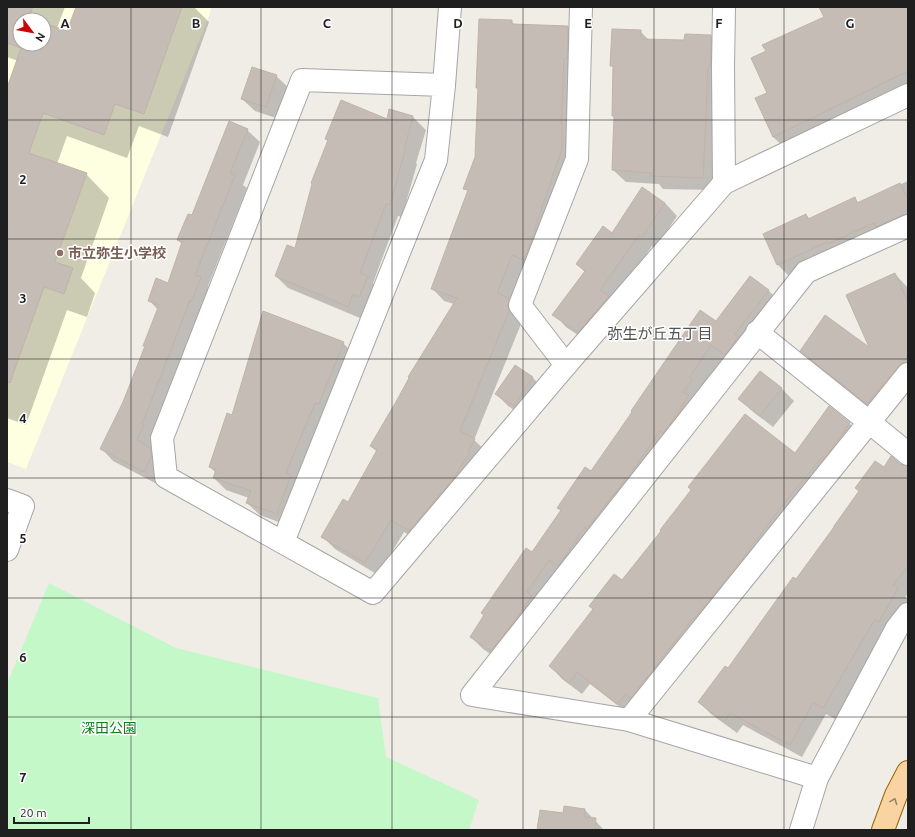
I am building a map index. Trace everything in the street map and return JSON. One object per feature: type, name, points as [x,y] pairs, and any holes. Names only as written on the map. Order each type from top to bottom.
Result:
[{"type":"main road","points":[[883,830],[896,795],[908,772]]},
{"type":"street","points":[[283,542],[436,160],[450,7]]},
{"type":"street","points":[[566,365],[520,305],[577,159],[581,7]]},
{"type":"street","points":[[724,7],[724,183]]},
{"type":"street","points":[[444,85],[302,80],[162,438],[166,477],[373,593],[566,365],[724,183],[908,95]]},
{"type":"street","points":[[817,778],[629,720],[472,695],[757,332],[806,272],[908,226]]},
{"type":"street","points":[[757,332],[908,454]]},
{"type":"street","points":[[629,720],[908,374]]},
{"type":"street","points":[[7,500],[23,506],[7,550]]},
{"type":"street","points":[[801,830],[817,778],[897,628],[908,614]]},
{"type":"shaded area","name":"市立弥生小学校","points":[[7,7],[211,7],[210,14],[26,469],[7,462]]},
{"type":"green space","name":"深田公園","points":[[49,583],[176,648],[378,698],[386,757],[479,800],[469,830],[7,830],[7,684]]},
{"type":"building","points":[[7,7],[33,7],[31,12],[12,12],[12,45],[7,43]]},
{"type":"building","points":[[76,7],[182,7],[144,114],[115,104],[104,135],[43,113],[29,153],[87,173],[55,262],[73,268],[64,294],[44,287],[10,383],[7,382],[7,88],[20,52],[52,52],[52,26],[67,31]]},
{"type":"building","points":[[819,7],[908,7],[908,71],[773,137],[755,98],[767,93],[751,58],[766,51],[762,45],[824,17]]},
{"type":"building","points":[[479,19],[512,20],[512,24],[568,26],[567,59],[564,59],[561,124],[562,149],[524,260],[512,255],[497,293],[509,298],[509,311],[460,431],[475,439],[468,451],[470,452],[453,479],[409,531],[391,520],[365,563],[321,537],[343,499],[348,502],[377,450],[370,446],[397,400],[409,378],[408,377],[457,298],[431,289],[468,190],[463,189],[475,157]]},
{"type":"building","points":[[612,29],[641,30],[641,39],[684,40],[685,34],[711,35],[710,66],[708,66],[703,178],[650,176],[652,173],[612,170],[614,116],[612,116],[613,66],[610,66]]},
{"type":"building","points":[[252,67],[277,75],[266,107],[241,99]]},
{"type":"building","points":[[341,100],[387,119],[389,109],[413,116],[390,205],[386,204],[360,273],[368,276],[359,297],[353,294],[348,307],[275,276],[287,245],[295,248],[312,184],[311,183],[328,140],[325,139]]},
{"type":"building","points":[[229,121],[248,129],[230,173],[235,175],[195,275],[201,277],[192,301],[190,300],[142,424],[144,425],[137,440],[150,448],[151,457],[144,472],[100,449],[123,402],[159,305],[148,301],[156,278],[168,283],[182,242],[177,240],[188,214],[192,215]]},
{"type":"building","points":[[900,183],[908,200],[908,214],[876,227],[874,223],[828,244],[827,242],[777,265],[763,234],[806,214],[808,219],[855,197],[857,203]]},
{"type":"building","points":[[642,187],[665,203],[642,237],[639,235],[600,290],[609,296],[578,332],[552,315],[585,271],[576,264],[603,226],[612,233]]},
{"type":"building","points":[[895,273],[908,303],[908,355],[867,404],[800,351],[825,315],[869,347],[846,295]]},
{"type":"building","points":[[750,276],[769,290],[735,334],[738,336],[725,355],[711,345],[689,378],[692,380],[683,392],[689,395],[681,407],[682,408],[663,433],[660,431],[628,477],[587,529],[585,527],[558,566],[549,560],[527,592],[532,596],[491,651],[470,637],[484,615],[481,613],[526,548],[532,552],[561,510],[557,508],[585,467],[591,471],[700,310],[716,321]]},
{"type":"building","points":[[263,311],[344,342],[319,404],[315,403],[286,473],[291,475],[277,514],[246,503],[251,491],[213,478],[216,470],[209,467],[227,413],[232,415]]},
{"type":"building","points":[[515,365],[533,377],[514,406],[495,394]]},
{"type":"building","points":[[760,371],[782,388],[760,416],[738,399]]},
{"type":"building","points":[[829,406],[850,423],[827,455],[825,457],[823,456],[785,502],[749,551],[695,618],[694,617],[631,698],[626,694],[617,704],[577,672],[569,683],[549,666],[593,609],[589,606],[614,574],[622,580],[661,531],[660,530],[691,490],[688,487],[745,414],[795,453]]},
{"type":"building","points":[[891,456],[900,464],[908,466],[908,566],[893,585],[898,588],[879,622],[875,619],[823,708],[813,703],[790,745],[730,713],[724,722],[698,702],[725,666],[728,668],[793,577],[796,579],[859,491],[855,488],[875,461],[884,467]]},
{"type":"building","points":[[564,806],[585,809],[584,817],[596,818],[595,830],[537,830],[540,810],[563,813]]},
{"type":"place","name":"市立弥生小学校","points":[[60,253]]},
{"type":"district","name":"弥生が丘五丁目","points":[[660,334]]}]
